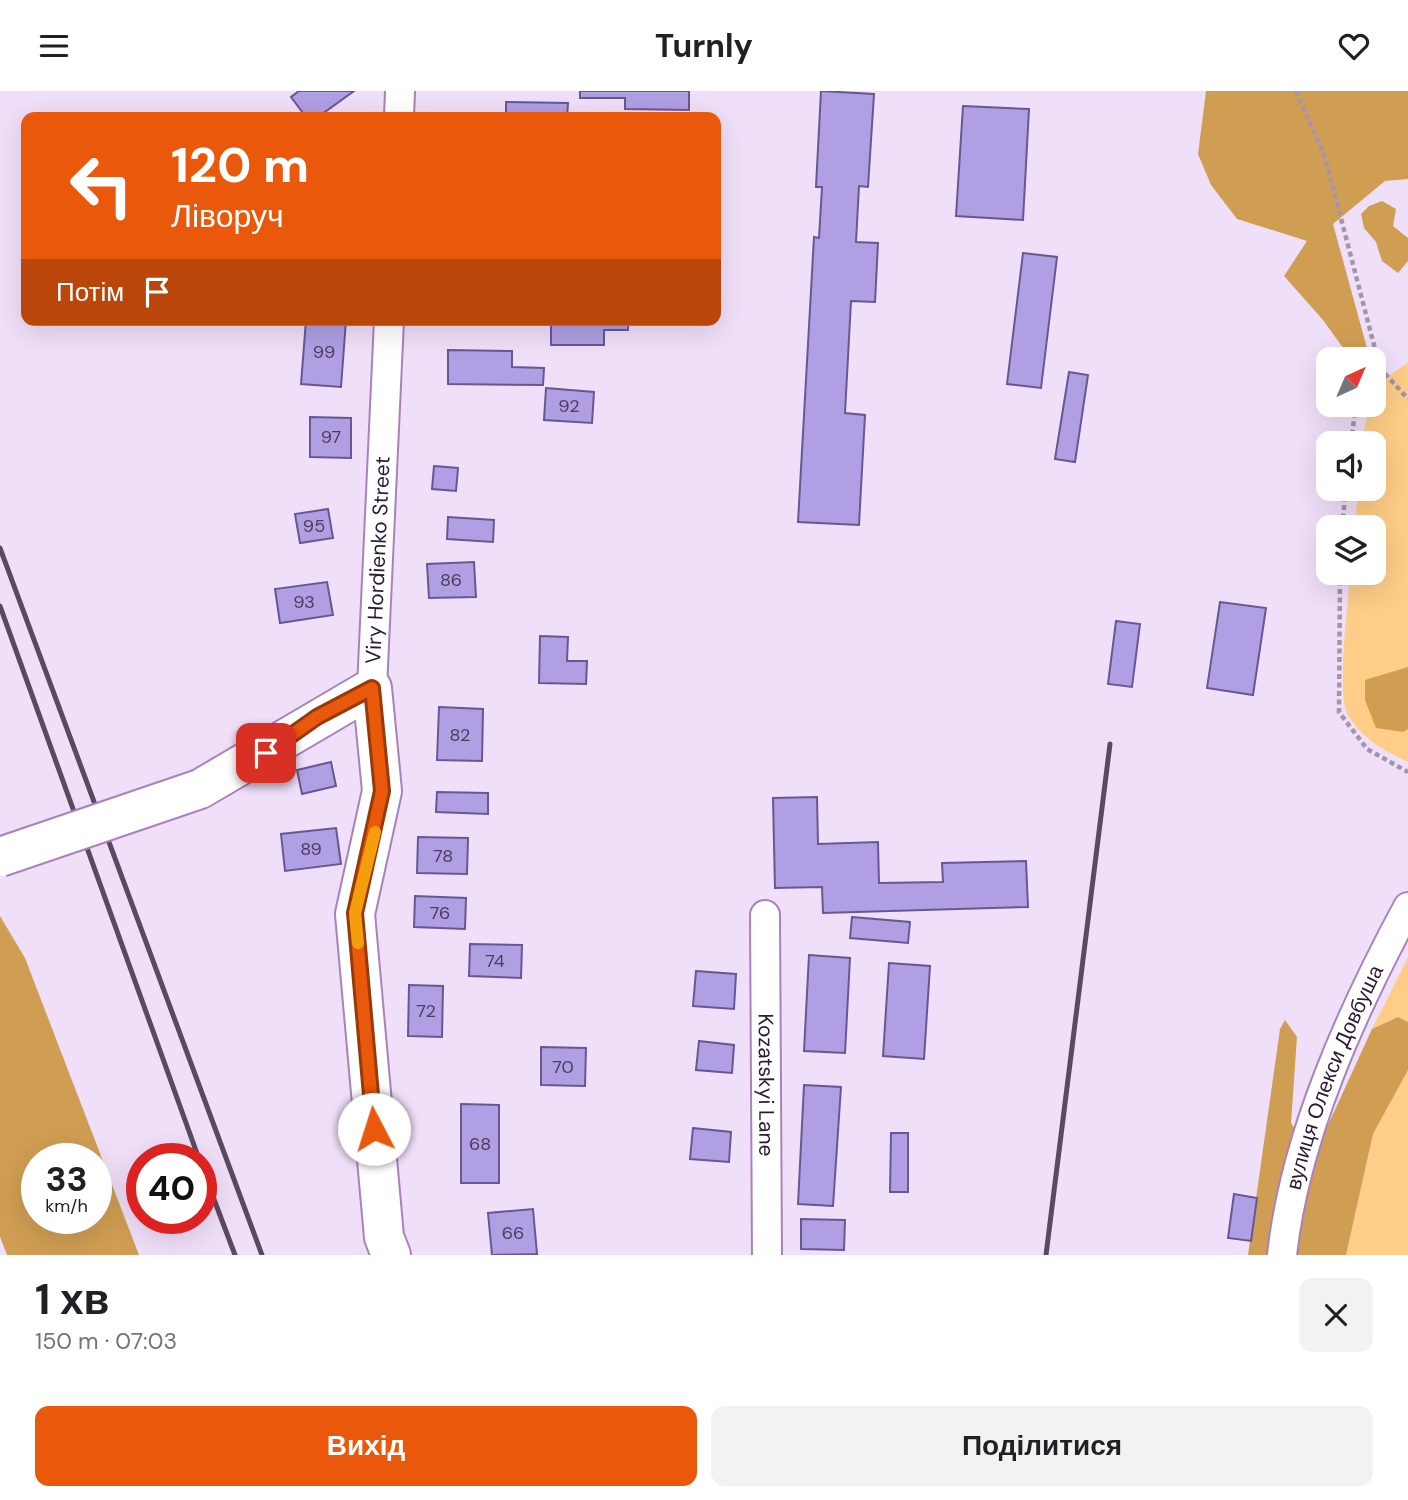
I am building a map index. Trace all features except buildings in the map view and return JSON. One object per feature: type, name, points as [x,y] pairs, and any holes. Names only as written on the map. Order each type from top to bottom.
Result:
[{"type":"street","points":[[399,112],[400,91]]},
{"type":"street","name":"Viry Hordienko Street","points":[[389,326],[372,688],[382,791],[355,913],[384,1237],[391,1255]]},
{"type":"street","points":[[0,857],[200,789],[372,688]]},
{"type":"street","name":"вулиця Олекси Довбуша","points":[[1282,1255],[1299,1161],[1374,970],[1408,907]]},
{"type":"street","name":"Kozatskyi Lane","points":[[765,915],[767,1255]]},
{"type":"path","points":[[1296,91],[1325,157],[1375,347]]},
{"type":"path","points":[[1386,375],[1408,399]]},
{"type":"path","points":[[1340,585],[1339,712],[1367,749],[1408,772]]},
{"type":"shaded area","points":[[1206,91],[1408,91],[1408,179],[1385,181],[1333,224],[1367,347],[1342,347],[1323,320],[1284,276],[1307,241],[1237,219],[1211,185],[1198,154]]},
{"type":"shaded area","points":[[1382,201],[1396,209],[1393,226],[1408,238],[1408,261],[1398,273],[1382,261],[1376,242],[1364,228],[1361,214],[1369,206]]},
{"type":"shaded area","points":[[1408,362],[1408,762],[1383,749],[1355,725],[1345,706],[1343,690],[1349,585],[1386,585],[1386,515],[1356,515],[1357,501],[1386,501],[1386,431],[1364,431],[1367,417],[1386,417],[1386,379]]},
{"type":"shaded area","points":[[1408,667],[1408,729],[1403,732],[1376,728],[1365,700],[1365,680]]},
{"type":"shaded area","points":[[0,916],[25,958],[96,1143],[21,1143],[21,1234],[112,1234],[112,1185],[126,1221],[126,1234],[131,1234],[139,1255],[7,1255],[0,1237]]},
{"type":"shaded area","points":[[1408,957],[1408,1022],[1398,1017],[1372,1029]]},
{"type":"shaded area","points":[[1398,1017],[1408,1022],[1408,1070],[1373,1134],[1346,1255],[1248,1255],[1280,1029],[1285,1020],[1297,1037],[1291,1123],[1298,1134],[1322,1138],[1372,1029]]},
{"type":"shaded area","points":[[1408,1070],[1408,1255],[1346,1255],[1373,1134]]},
{"type":"railway","points":[[0,548],[262,1255]]},
{"type":"railway","points":[[0,606],[193,1143]]},
{"type":"railway","points":[[1046,1255],[1110,744]]},
{"type":"railway","points":[[217,1207],[235,1255]]},
{"type":"slow traffic","points":[[358,943],[355,913],[375,832]]},
{"type":"route","points":[[266,753],[317,717],[372,688],[382,791],[375,835],[355,913],[374,1129]]}]
